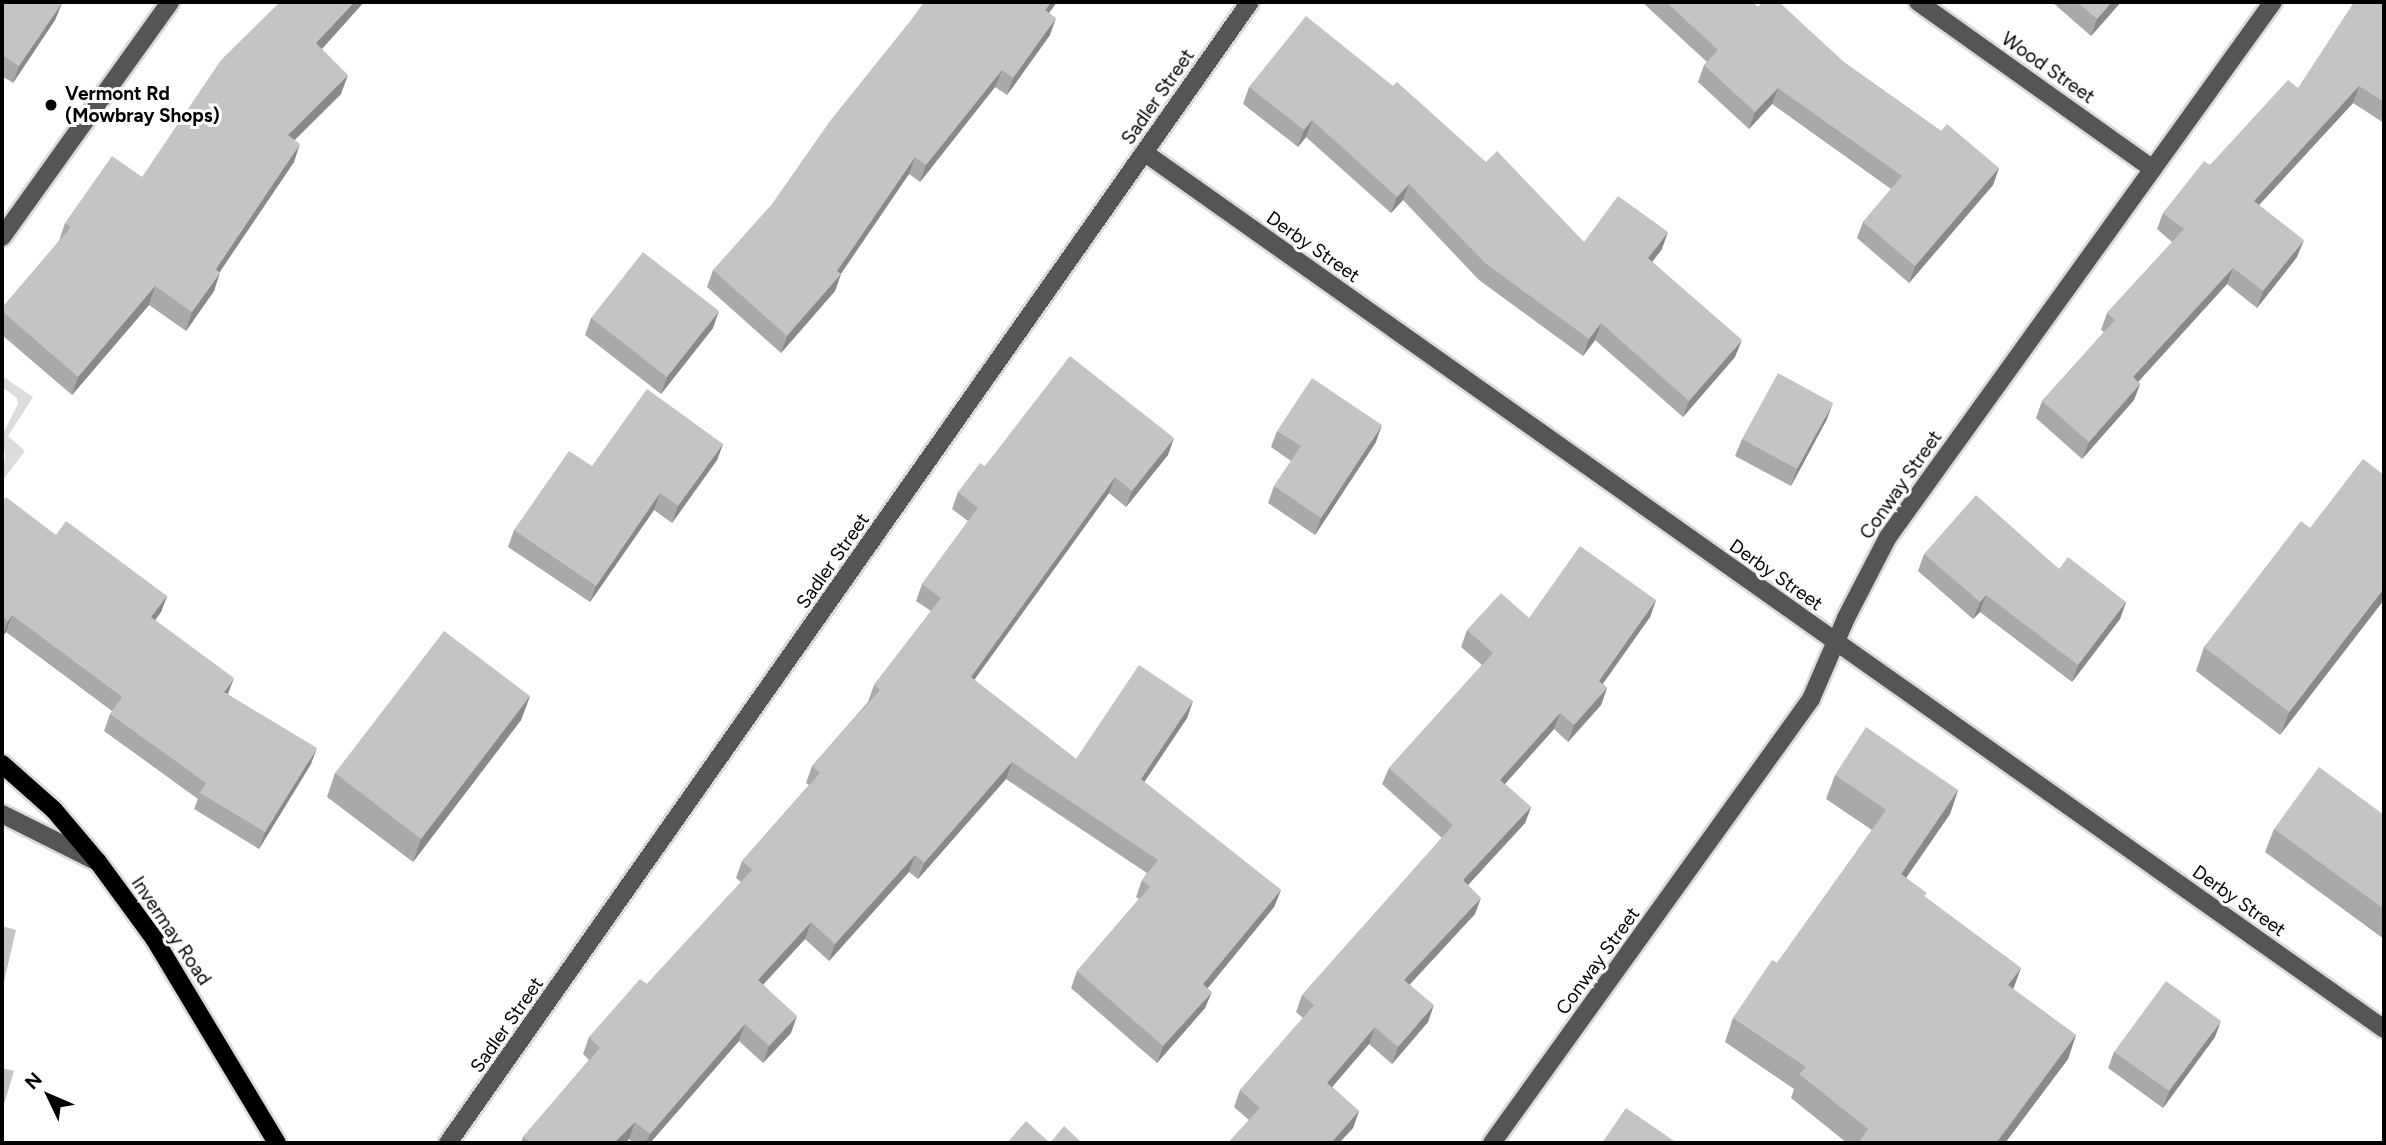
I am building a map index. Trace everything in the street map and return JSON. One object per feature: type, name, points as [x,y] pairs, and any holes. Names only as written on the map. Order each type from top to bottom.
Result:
[{"type":"main road","name":"Invermay Road","points":[[2,764],[54,810],[98,862],[155,940],[276,1143]]},
{"type":"street","points":[[2,237],[170,2]]},
{"type":"street","name":"Sadler Street","points":[[448,1143],[1250,2]]},
{"type":"street","name":"Wood Street","points":[[1918,2],[2154,169]]},
{"type":"street","name":"Conway Street","points":[[1492,1143],[1811,699],[1888,537],[2273,2]]},
{"type":"street","name":"Derby Street","points":[[1145,153],[2384,1029]]},
{"type":"street","points":[[2,814],[98,862]]},
{"type":"shaded area","points":[[2,376],[33,397],[8,436],[25,451],[2,481],[5,455],[2,435],[18,404],[17,398],[2,387]]},
{"type":"building","points":[[2,2],[62,3],[19,66],[2,55]]},
{"type":"building","points":[[280,2],[354,2],[316,43],[348,75],[288,135],[300,144],[216,269],[220,273],[192,312],[155,286],[78,377],[2,311],[2,308],[71,227],[65,223],[112,156],[142,177],[221,60]]},
{"type":"building","points":[[924,2],[1051,2],[1045,10],[1056,18],[1013,78],[1002,70],[926,165],[915,157],[837,271],[841,274],[787,336],[713,270],[772,204],[830,121]]},
{"type":"building","points":[[1666,2],[1752,2],[1758,7],[1762,2],[1779,2],[1845,63],[1941,131],[1947,124],[1999,168],[1915,266],[1863,222],[1902,176],[1778,88],[1755,112],[1704,65],[1718,50]]},
{"type":"building","points":[[2077,2],[2112,2],[2097,19]]},
{"type":"building","points":[[2354,2],[2384,2],[2384,102],[2359,86],[2254,201],[2304,240],[2263,291],[2233,268],[2133,377],[2140,384],[2089,442],[2042,401],[2115,320],[2107,313],[2184,229],[2163,213],[2204,161],[2210,165],[2288,80],[2298,88]]},
{"type":"building","points":[[1306,16],[1393,86],[1397,82],[1486,162],[1497,151],[1584,242],[1618,196],[1668,232],[1648,258],[1742,340],[1689,401],[1601,323],[1589,339],[1485,263],[1409,184],[1397,197],[1312,120],[1304,130],[1249,87]]},
{"type":"building","points":[[643,252],[719,311],[667,377],[591,318]]},
{"type":"building","points":[[1070,356],[1174,438],[1132,491],[1115,477],[971,677],[1076,759],[1139,665],[1193,701],[1141,779],[1281,890],[1203,984],[1212,992],[1163,1046],[1077,971],[1150,887],[1142,880],[1158,860],[1012,762],[924,863],[915,855],[835,944],[811,922],[758,980],[797,1016],[769,1046],[745,1024],[650,1134],[635,1122],[614,1143],[531,1143],[523,1137],[600,1048],[589,1037],[640,979],[647,984],[752,870],[742,861],[820,773],[812,766],[880,690],[874,685],[941,598],[922,584],[978,508],[958,492],[980,463],[985,466]]},
{"type":"building","points":[[1778,373],[1833,403],[1797,469],[1742,439]]},
{"type":"building","points":[[1312,378],[1382,425],[1321,518],[1274,486],[1301,446],[1277,431]]},
{"type":"building","points":[[647,389],[723,444],[678,506],[660,493],[596,586],[514,530],[569,451],[592,466]]},
{"type":"building","points":[[2363,459],[2384,475],[2384,588],[2289,712],[2204,647],[2301,521],[2310,528]]},
{"type":"building","points":[[1976,495],[2059,569],[2068,557],[2126,602],[2078,665],[1986,595],[1980,602],[1924,554]]},
{"type":"building","points":[[6,497],[56,535],[66,521],[167,596],[151,617],[234,678],[224,692],[317,748],[265,832],[200,793],[206,783],[110,714],[122,697],[12,615],[8,621],[2,617],[2,503]]},
{"type":"building","points":[[1580,546],[1656,600],[1599,681],[1607,688],[1574,725],[1560,713],[1500,780],[1531,807],[1463,880],[1481,898],[1404,980],[1434,1005],[1398,1047],[1375,1027],[1327,1083],[1359,1111],[1331,1143],[1228,1143],[1260,1108],[1240,1090],[1314,1005],[1302,995],[1453,825],[1389,768],[1493,653],[1467,630],[1501,593],[1529,618]]},
{"type":"building","points":[[444,631],[530,696],[421,839],[335,773]]},
{"type":"building","points":[[1866,727],[1958,790],[1901,874],[1927,893],[1924,896],[2021,968],[2008,985],[2076,1035],[1997,1141],[2000,1143],[1858,1143],[1868,1129],[1799,1074],[1806,1067],[1733,1018],[1772,960],[1777,963],[1886,810],[1835,775]]},
{"type":"building","points":[[2319,767],[2384,815],[2384,909],[2274,829]]},
{"type":"building","points":[[2,926],[16,930],[2,990]]},
{"type":"building","points":[[2166,981],[2221,1021],[2169,1091],[2114,1052]]},
{"type":"building","points":[[2,1068],[14,1071],[2,1111]]},
{"type":"building","points":[[1626,1108],[1677,1143],[1602,1143]]},
{"type":"building","points":[[1026,1121],[1050,1143],[1007,1143]]},
{"type":"building","points":[[1064,1126],[1082,1143],[1050,1143]]},
{"type":"place","name":"Vermont Rd (Mowbray Shops)","points":[[51,105]]}]
